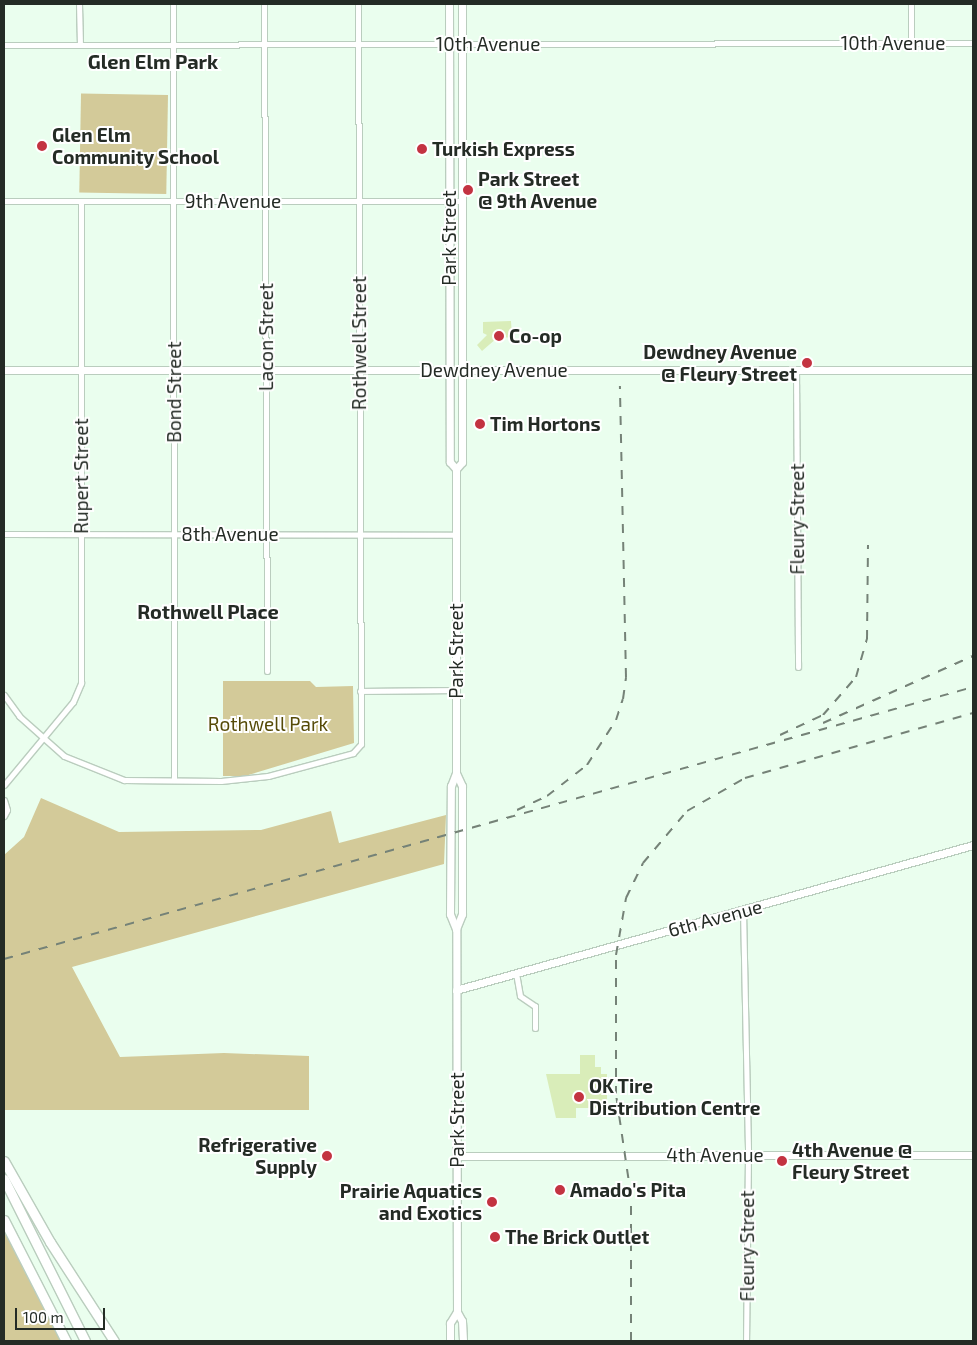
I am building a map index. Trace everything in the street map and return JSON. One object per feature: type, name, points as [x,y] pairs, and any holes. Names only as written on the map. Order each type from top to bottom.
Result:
[{"type":"highway","points":[[4,1161],[50,1242],[114,1341]]},
{"type":"highway","points":[[4,1178],[85,1341]]},
{"type":"highway","points":[[4,1220],[66,1341]]},
{"type":"street","points":[[79,4],[80,45]]},
{"type":"street","name":"Bond Street","points":[[173,4],[174,780]]},
{"type":"street","name":"Lacon Street","points":[[264,4],[267,671]]},
{"type":"street","name":"Rothwell Street","points":[[4,695],[12,709],[64,756],[124,780],[268,776],[353,753],[360,744],[358,4]]},
{"type":"street","name":"Park Street","points":[[449,4],[448,370],[450,462],[456,469]]},
{"type":"street","name":"Park Street","points":[[462,4],[462,462],[456,469],[456,773],[451,786],[450,914],[456,929],[457,1312],[462,1321],[463,1341]]},
{"type":"street","points":[[911,4],[911,43]]},
{"type":"street","name":"10th Avenue","points":[[4,45],[973,43]]},
{"type":"street","name":"9th Avenue","points":[[4,201],[462,201]]},
{"type":"street","name":"Rupert Street","points":[[4,785],[73,702],[81,683],[81,201]]},
{"type":"street","name":"Fleury Street","points":[[796,370],[798,667]]},
{"type":"street","name":"Dewdney Avenue","points":[[4,372],[973,370]]},
{"type":"street","name":"8th Avenue","points":[[4,534],[456,535]]},
{"type":"street","points":[[360,691],[456,690]]},
{"type":"street","name":"Park Street","points":[[456,773],[462,786],[462,914],[456,929]]},
{"type":"street","points":[[4,800],[7,810],[4,816]]},
{"type":"street","name":"6th Avenue","points":[[456,990],[973,845]]},
{"type":"street","name":"Fleury Street","points":[[743,910],[748,1155],[746,1341]]},
{"type":"street","points":[[516,973],[520,996],[535,1006],[536,1028]]},
{"type":"street","name":"4th Avenue","points":[[457,1156],[973,1155]]},
{"type":"street","name":"Park Street","points":[[450,1341],[450,1323],[457,1312]]},
{"type":"green space","name":"Glen Elm Park","points":[[81,93],[168,95],[166,194],[79,192]]},
{"type":"green space","name":"Rothwell Park","points":[[223,681],[310,681],[316,687],[353,686],[354,743],[245,776],[223,776]]},
{"type":"green space","points":[[41,798],[119,832],[261,830],[331,811],[339,843],[446,815],[444,864],[72,967],[120,1057],[224,1053],[309,1056],[309,1110],[4,1110],[4,855],[24,837]]},
{"type":"green space","points":[[4,1229],[62,1341],[4,1341]]},
{"type":"building","name":"Co-op","points":[[511,321],[512,337],[497,338],[482,351],[477,345],[487,335],[483,333],[483,322]]},
{"type":"building","name":"OK Tire Distribution Centre","points":[[580,1055],[595,1055],[595,1067],[601,1067],[601,1074],[607,1074],[607,1108],[576,1108],[576,1118],[556,1118],[546,1074],[580,1074]]},
{"type":"railway","points":[[517,810],[547,796],[587,765],[616,720],[623,699],[626,677],[620,386]]},
{"type":"railway","points":[[780,735],[823,715],[856,677],[867,639],[868,545]]},
{"type":"railway","points":[[823,723],[973,656]]},
{"type":"railway","points":[[4,959],[973,687]]},
{"type":"railway","points":[[631,1341],[631,1196],[616,1095],[616,955],[626,898],[643,863],[687,811],[745,778],[973,713]]},
{"type":"place","name":"Glen Elm Community School","points":[[42,146]]},
{"type":"place","name":"Turkish Express","points":[[422,149]]},
{"type":"place","name":"Park Street @ 9th Avenue","points":[[468,190]]},
{"type":"place","name":"Co-op","points":[[499,336]]},
{"type":"place","name":"Dewdney Avenue @ Fleury Street","points":[[807,363]]},
{"type":"place","name":"Tim Hortons","points":[[480,424]]},
{"type":"place","name":"OK Tire Distribution Centre","points":[[579,1097]]},
{"type":"place","name":"Refrigerative Supply","points":[[327,1156]]},
{"type":"place","name":"4th Avenue @ Fleury Street","points":[[782,1161]]},
{"type":"place","name":"Amado's Pita","points":[[560,1190]]},
{"type":"place","name":"Prairie Aquatics and Exotics","points":[[492,1202]]},
{"type":"place","name":"The Brick Outlet","points":[[495,1237]]},
{"type":"district","name":"Glen Elm Park","points":[[153,61]]},
{"type":"district","name":"Rothwell Place","points":[[208,611]]}]
